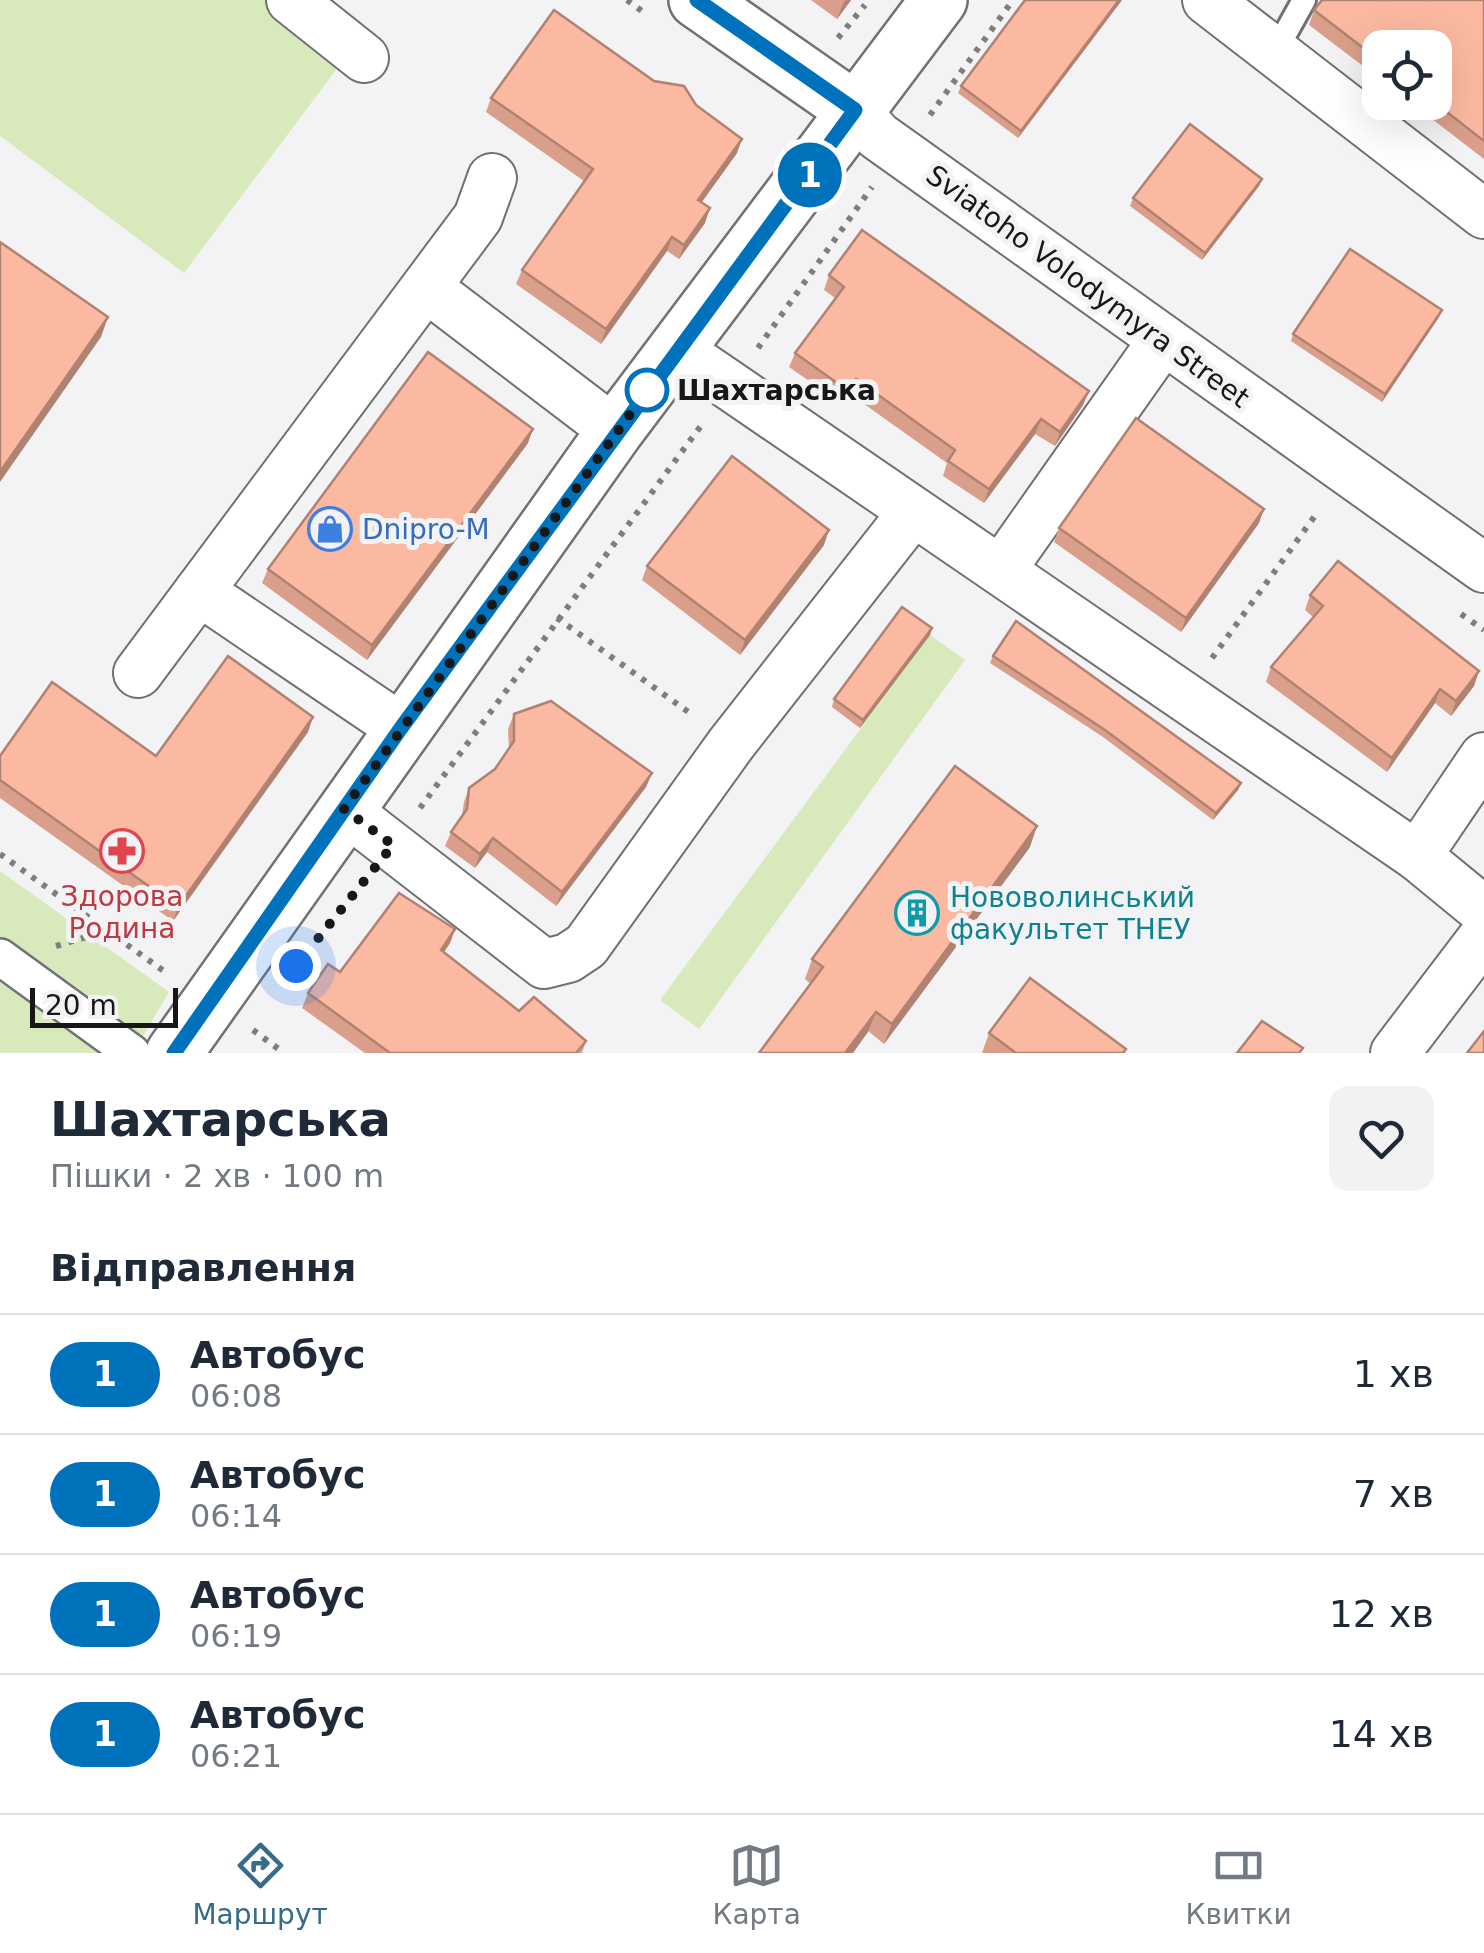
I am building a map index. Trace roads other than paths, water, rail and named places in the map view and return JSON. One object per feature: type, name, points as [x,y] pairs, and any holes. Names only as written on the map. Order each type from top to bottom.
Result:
[{"type":"street","points":[[291,0],[364,58]]},
{"type":"street","name":"Sviatoho Volodymyra Street","points":[[697,0],[855,110],[901,153],[1484,568]]},
{"type":"street","points":[[174,1053],[237,1017],[344,809],[616,431],[855,110],[884,80],[939,0]]},
{"type":"street","points":[[1207,0],[1484,214]]},
{"type":"street","points":[[138,673],[478,217],[492,178]]},
{"type":"street","points":[[426,287],[616,431]]},
{"type":"street","points":[[1001,570],[1163,340]]},
{"type":"street","points":[[678,350],[1417,856],[1484,911]]},
{"type":"street","points":[[344,809],[544,964],[568,958],[586,946],[730,744],[913,512]]},
{"type":"street","points":[[199,591],[401,728]]},
{"type":"street","points":[[1417,856],[1484,757]]},
{"type":"street","points":[[1395,1053],[1484,936]]},
{"type":"street","points":[[0,957],[132,1053]]},
{"type":"lane","points":[[1275,52],[1304,0]]},
{"type":"place","name":"Шахтарська","points":[[647,390]]},
{"type":"place","name":"Dnipro-M","points":[[330,529]]},
{"type":"place","name":"Здорова Родина","points":[[122,851]]},
{"type":"place","name":"Нововолинський факультет ТНЕУ","points":[[917,913]]}]
